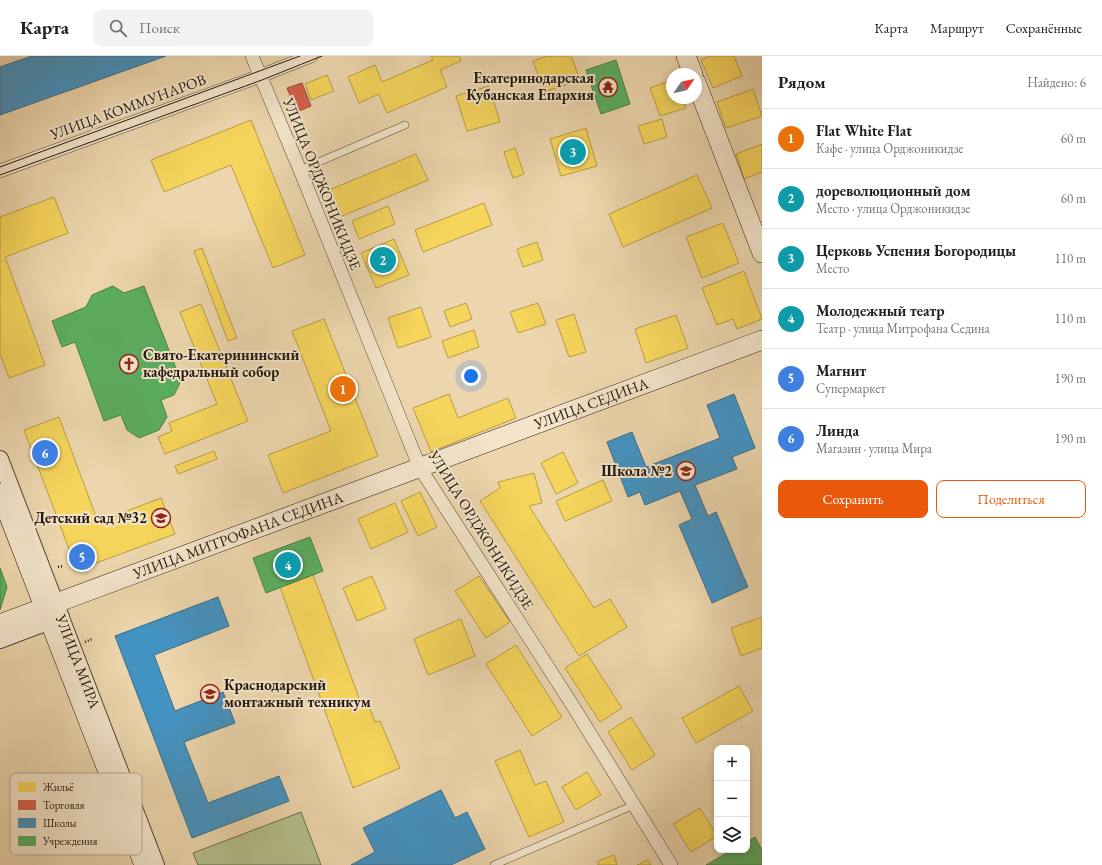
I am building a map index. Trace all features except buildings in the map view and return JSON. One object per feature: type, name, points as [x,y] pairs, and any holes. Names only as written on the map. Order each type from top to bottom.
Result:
[{"type":"main road","points":[[686,56],[691,68]]},
{"type":"main road","points":[[702,98],[762,253]]},
{"type":"main road","name":"УЛИЦА СЕДИНА","points":[[420,468],[762,340]]},
{"type":"main road","name":"УЛИЦА МИТРОФАНА СЕДИНА","points":[[52,612],[420,468]]},
{"type":"main road","name":"УЛИЦА МИРА","points":[[0,493],[52,612],[111,773]]},
{"type":"main road","points":[[0,624],[52,612]]},
{"type":"main road","name":"УЛИЦА МИРА","points":[[140,855],[144,865]]},
{"type":"street","name":"УЛИЦА ОРДЖОНИКИДЗЕ","points":[[252,56],[300,170],[420,468],[573,706],[671,865]]},
{"type":"street","name":"УЛИЦА КОММУНАРОВ","points":[[0,171],[312,56]]},
{"type":"street","name":"УЛИЦА МИРА","points":[[0,459],[52,612],[118,773]]},
{"type":"street","points":[[0,640],[52,612]]},
{"type":"street","name":"УЛИЦА МИРА","points":[[142,831],[156,865]]},
{"type":"lane","points":[[300,170],[405,125]]},
{"type":"lane","points":[[494,865],[634,805]]},
{"type":"green space","points":[[301,812],[321,865],[198,865],[193,853]]},
{"type":"tram line","points":[[0,167],[300,56]]},
{"type":"tram line","points":[[0,175],[262,80],[322,56]]},
{"type":"place","name":"Екатеринодарская Кубанская Епархия","points":[[608,87]]},
{"type":"place","name":"Церковь Успения Богородицы","points":[[573,152]]},
{"type":"place","name":"дореволюционный дом","points":[[383,260]]},
{"type":"place","name":"Свято-Екатерининский кафедральный собор","points":[[129,364]]},
{"type":"place","name":"Flat White Flat","points":[[343,389]]},
{"type":"place","name":"Линда","points":[[45,453]]},
{"type":"place","name":"Школа №2","points":[[686,471]]},
{"type":"place","name":"Детский сад №32","points":[[161,518]]},
{"type":"place","name":"Магнит","points":[[82,557]]},
{"type":"place","name":"Молодежный театр","points":[[288,565]]},
{"type":"place","name":"Краснодарский монтажный техникум","points":[[210,694]]}]
